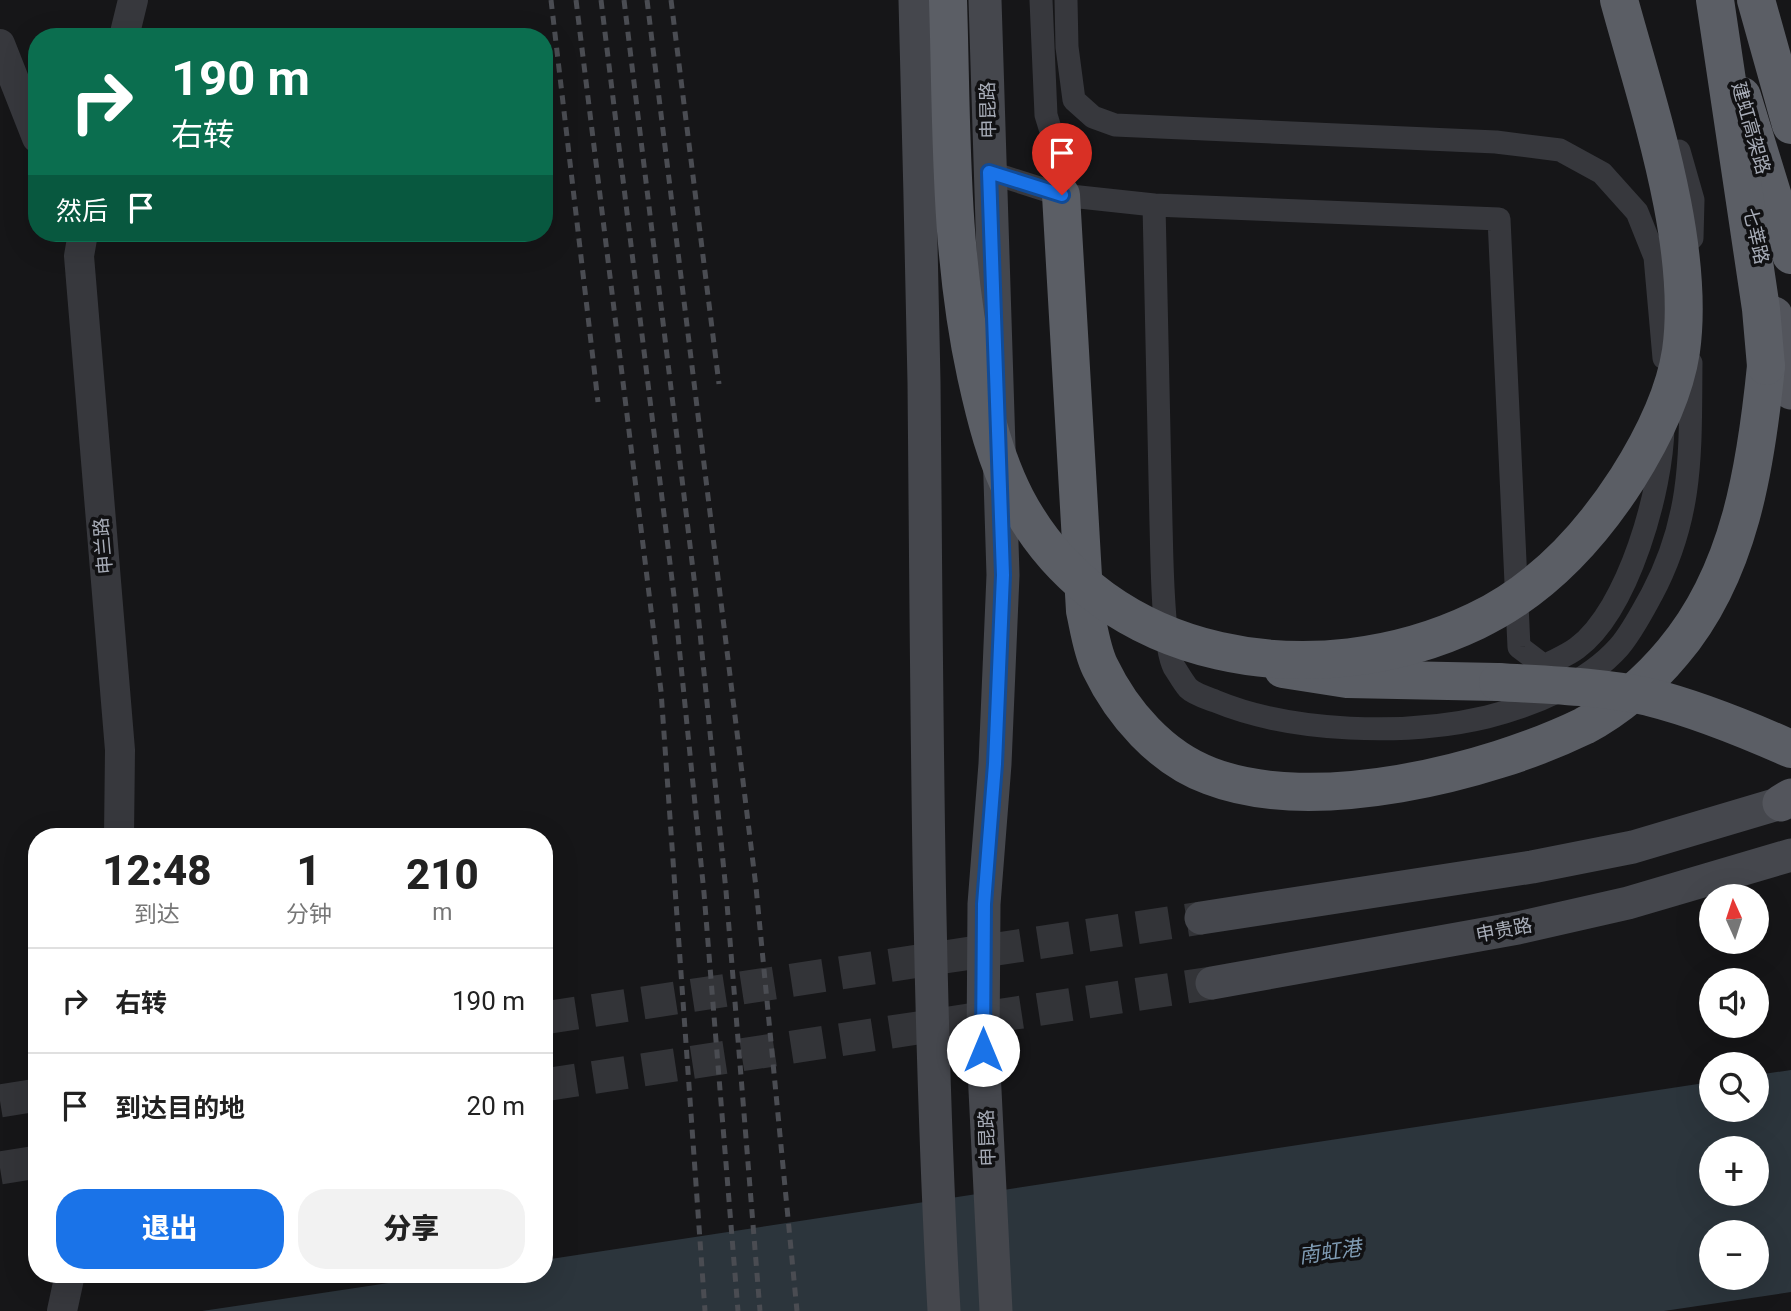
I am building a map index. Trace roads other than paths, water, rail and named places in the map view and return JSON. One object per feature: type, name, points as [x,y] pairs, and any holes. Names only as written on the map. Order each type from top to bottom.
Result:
[{"type":"highway","points":[[948,0],[957,260],[967,334],[986,419],[1016,498],[1050,550],[1083,584],[1117,612],[1161,635],[1243,662],[1347,679],[1555,685],[1648,697],[1718,719],[1791,749]]},
{"type":"highway","points":[[1193,647],[1244,655],[1334,658],[1434,639],[1479,620],[1534,585],[1584,539],[1618,492],[1648,446],[1667,404],[1681,352],[1683,292],[1672,195],[1619,0]]},
{"type":"highway","points":[[1062,195],[1085,611],[1099,665],[1126,712],[1164,749],[1209,776],[1274,791],[1350,789],[1416,780],[1517,754],[1586,725],[1649,678],[1675,650],[1707,600],[1734,543],[1749,491],[1766,366],[1761,310],[1715,0]]},
{"type":"highway","name":"建虹高架路","points":[[1715,0],[1791,255]]},
{"type":"highway","name":"建虹高架路","points":[[1756,0],[1791,125]]},
{"type":"main road","points":[[915,0],[936,1176],[944,1311]]},
{"type":"main road","name":"申昆路","points":[[985,0],[1003,575],[995,764],[984,904],[983,1050],[996,1311]]},
{"type":"main road","name":"七莘路","points":[[1703,0],[1791,391]]},
{"type":"main road","points":[[1200,918],[1430,885],[1570,860],[1633,847],[1788,799]]},
{"type":"main road","name":"申贵路","points":[[1212,983],[1567,917],[1698,884],[1791,855]]},
{"type":"street","points":[[126,28],[133,0]]},
{"type":"street","points":[[1041,0],[1046,115],[1057,151],[1062,195]]},
{"type":"street","points":[[989,172],[1062,195],[1154,205],[1499,219],[1519,647],[1544,666],[1578,647],[1614,606],[1644,531],[1662,459],[1665,343],[1655,257],[1636,212],[1602,173],[1560,150],[1482,141],[1115,125],[1093,117],[1074,100],[1067,47],[1066,0]]},
{"type":"street","points":[[1154,205],[1163,588],[1172,663],[1189,690],[1231,708],[1291,721],[1348,727],[1418,727],[1488,717],[1541,699],[1583,675],[1618,648],[1662,574],[1687,494],[1691,453],[1693,200],[1636,0]]},
{"type":"street","points":[[0,44],[28,115]]},
{"type":"street","name":"申兰路","points":[[77,242],[120,750],[119,828]]},
{"type":"street","points":[[62,1311],[68,1283]]},
{"type":"water","name":"南虹港","points":[[1791,1070],[1791,1292],[1664,1311],[202,1311],[388,1283],[553,1283],[553,1259],[1699,1084],[1699,1122],[1769,1122],[1769,1073]]},
{"type":"tunnel","points":[[553,1017],[1201,918]]},
{"type":"tunnel","points":[[553,1084],[1212,983]]},
{"type":"tunnel","points":[[0,1101],[28,1096]]},
{"type":"tunnel","points":[[0,1168],[28,1163]]},
{"type":"railway","points":[[551,0],[598,402]]},
{"type":"railway","points":[[576,0],[661,691],[705,1311]]},
{"type":"railway","points":[[601,0],[674,596],[704,893],[738,1311]]},
{"type":"railway","points":[[624,0],[697,603],[726,891],[760,1311]]},
{"type":"railway","points":[[647,0],[756,887],[797,1311]]},
{"type":"railway","points":[[671,0],[719,384]]}]
